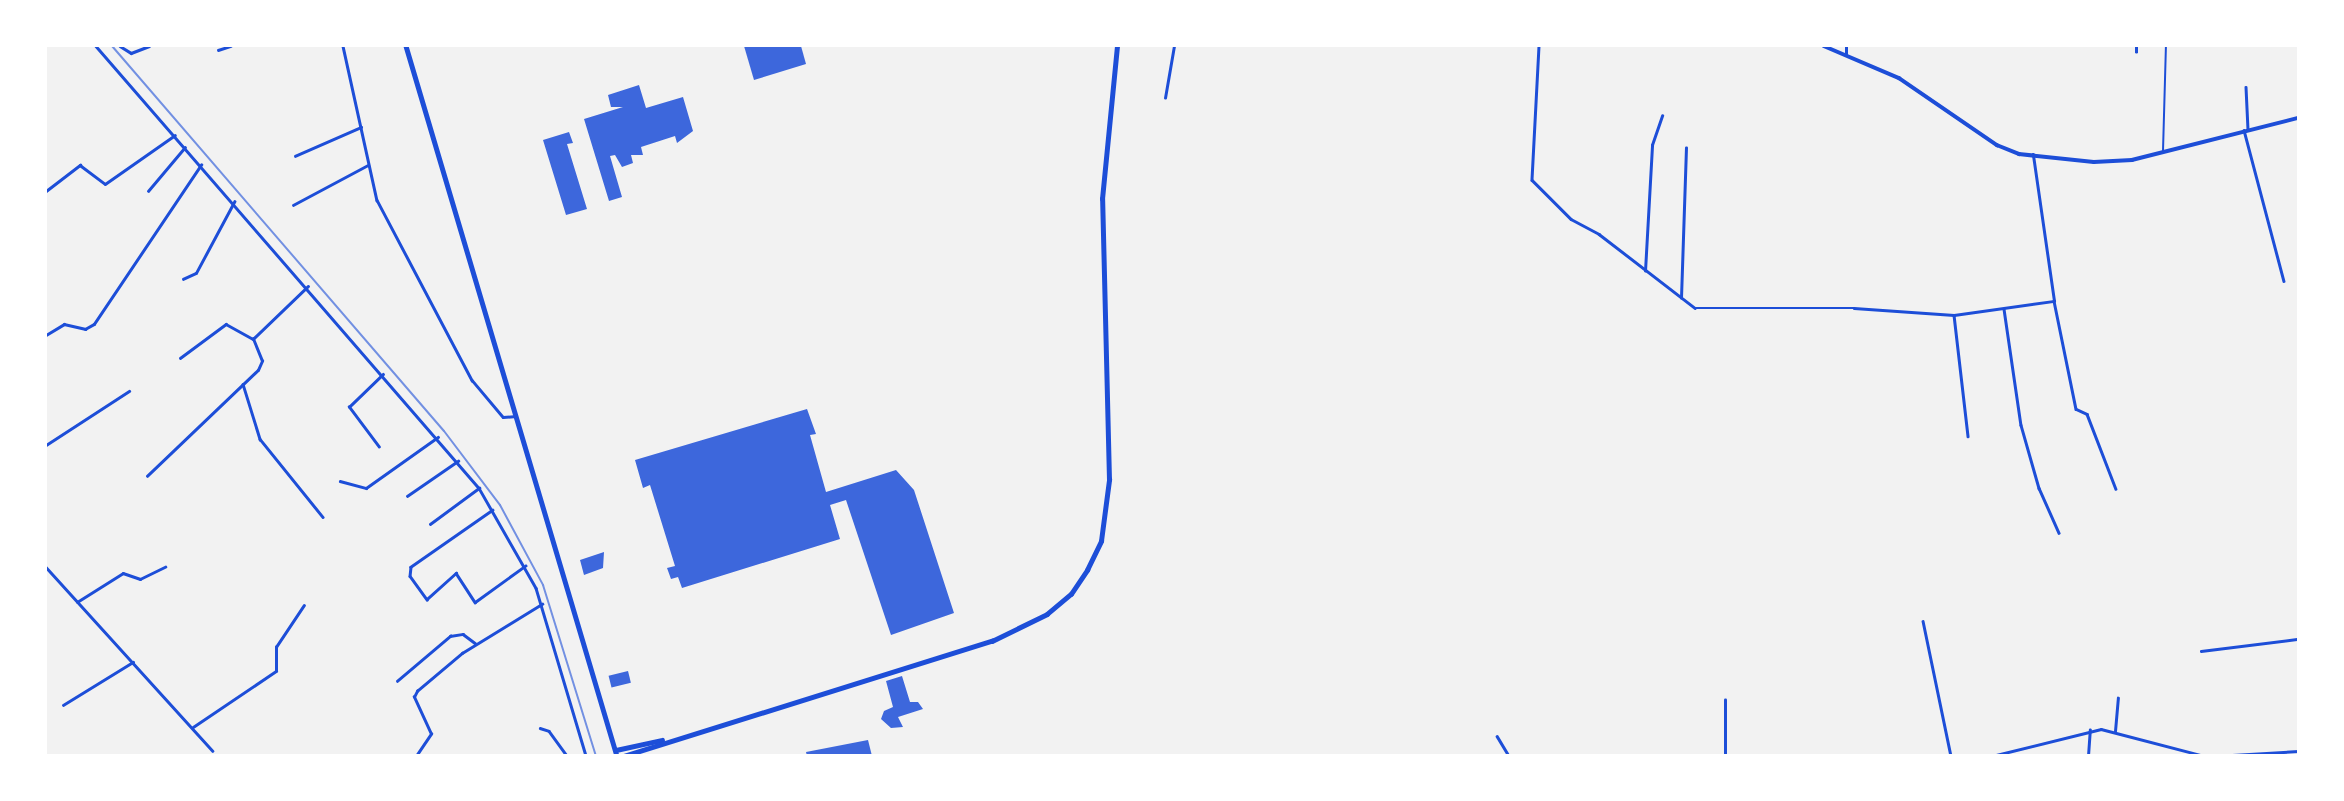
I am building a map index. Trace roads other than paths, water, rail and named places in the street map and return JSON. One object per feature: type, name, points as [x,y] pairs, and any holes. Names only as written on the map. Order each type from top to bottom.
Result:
[{"type":"main road","points":[[406,46],[619,754]]},
{"type":"main road","points":[[619,754],[992,641],[1048,614],[1071,594],[1087,570],[1101,541],[1109,480],[1102,199],[1117,46]]},
{"type":"main road","points":[[619,754],[639,753],[670,739]]},
{"type":"street","points":[[96,46],[308,286],[479,488],[525,566],[542,604],[586,755]]},
{"type":"street","points":[[120,46],[131,53],[149,46]]},
{"type":"street","points":[[218,50],[230,46]]},
{"type":"street","points":[[343,46],[377,200],[472,380],[503,417],[516,416]]},
{"type":"street","points":[[1165,98],[1174,46]]},
{"type":"street","points":[[1539,46],[1534,100],[1532,180],[1560,211],[1599,234],[1681,298],[1703,309],[1854,308],[1954,315],[2054,301]]},
{"type":"street","points":[[1824,46],[1899,78],[1997,145],[2033,155],[2112,162],[2164,152],[2298,118]]},
{"type":"street","points":[[1846,46],[1846,54]]},
{"type":"street","points":[[2136,46],[2136,52]]},
{"type":"street","points":[[2246,88],[2246,130],[2284,281]]},
{"type":"street","points":[[1645,271],[1652,145],[1662,116]]},
{"type":"street","points":[[295,156],[361,127]]},
{"type":"street","points":[[46,191],[80,165],[105,184],[175,135]]},
{"type":"street","points":[[148,191],[185,147]]},
{"type":"street","points":[[1681,298],[1686,148]]},
{"type":"street","points":[[2033,155],[2054,301],[2076,409],[2087,414],[2116,488]]},
{"type":"street","points":[[46,335],[64,324],[85,329],[94,324],[202,164]]},
{"type":"street","points":[[293,205],[368,164]]},
{"type":"street","points":[[183,279],[196,273],[234,202]]},
{"type":"street","points":[[253,339],[308,286]]},
{"type":"street","points":[[2004,309],[2018,414],[2039,488],[2059,533]]},
{"type":"street","points":[[1954,315],[1968,436]]},
{"type":"street","points":[[147,476],[261,365],[253,339],[226,324],[180,358]]},
{"type":"street","points":[[379,447],[349,407],[383,374]]},
{"type":"street","points":[[243,384],[260,439],[323,517]]},
{"type":"street","points":[[46,445],[129,391]]},
{"type":"street","points":[[340,481],[366,488],[438,437]]},
{"type":"street","points":[[407,496],[458,461]]},
{"type":"street","points":[[430,524],[479,488]]},
{"type":"street","points":[[493,510],[411,567],[410,576],[427,599],[456,573],[475,602],[525,566]]},
{"type":"street","points":[[46,567],[213,751]]},
{"type":"street","points":[[77,602],[123,573],[140,579],[165,567]]},
{"type":"street","points":[[416,755],[431,734],[415,694],[475,643],[542,604]]},
{"type":"street","points":[[193,727],[276,671],[276,648],[304,606]]},
{"type":"street","points":[[1923,621],[1951,755]]},
{"type":"street","points":[[397,681],[450,636],[463,634],[475,643]]},
{"type":"street","points":[[2201,650],[2298,639]]},
{"type":"street","points":[[63,705],[133,662]]},
{"type":"street","points":[[2115,731],[2118,698]]},
{"type":"street","points":[[1724,755],[1725,699]]},
{"type":"street","points":[[540,728],[549,731],[567,755]]},
{"type":"street","points":[[2088,755],[2090,730]]},
{"type":"street","points":[[1992,755],[2090,730],[2115,731],[2205,755]]},
{"type":"street","points":[[1497,736],[1509,755]]},
{"type":"street","points":[[2216,755],[2298,751]]},
{"type":"lane","points":[[2164,152],[2166,46]]},
{"type":"railway","points":[[112,46],[444,431],[500,505],[543,585],[596,756]]}]
